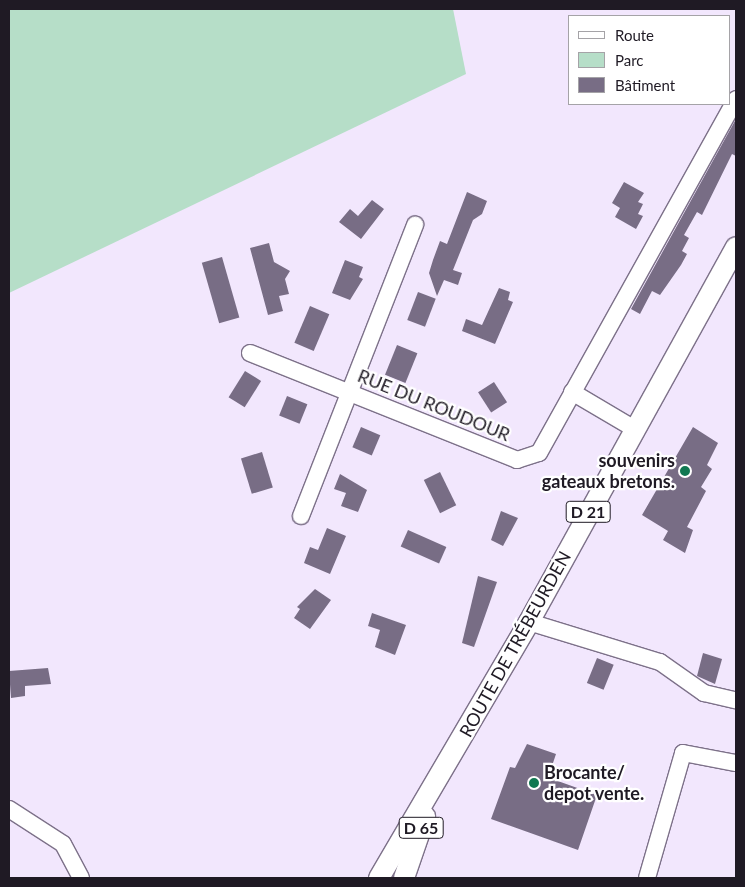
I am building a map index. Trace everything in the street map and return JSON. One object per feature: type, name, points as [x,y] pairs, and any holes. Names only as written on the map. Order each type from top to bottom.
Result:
[{"type":"main road","name":"ROUTE DE TRÉBEURDEN","points":[[379,878],[529,622],[633,428],[736,247]]},
{"type":"main road","name":"ROUTE DE TRÉBEURDEN","points":[[404,878],[439,778]]},
{"type":"street","name":"RUE DU ROUDOUR","points":[[250,353],[517,460],[539,453],[736,99]]},
{"type":"street","points":[[300,516],[351,392],[415,225]]},
{"type":"street","points":[[572,392],[633,428]]},
{"type":"street","points":[[529,622],[660,662],[704,693],[735,700]]},
{"type":"street","points":[[647,878],[683,753],[736,763]]},
{"type":"street","points":[[9,809],[63,844],[81,878]]},
{"type":"green space","points":[[9,9],[453,9],[466,74],[9,293]]},
{"type":"building","points":[[736,119],[736,156],[732,154],[702,215],[697,212],[684,235],[689,238],[682,251],[687,254],[681,265],[660,295],[652,291],[640,314],[631,309]]},
{"type":"building","points":[[624,182],[644,193],[638,202],[643,204],[638,214],[643,216],[636,229],[615,217],[620,208],[612,203]]},
{"type":"building","points":[[467,192],[487,201],[482,214],[473,220],[453,270],[462,273],[458,285],[444,280],[437,296],[429,273],[440,241],[447,244]]},
{"type":"building","points":[[372,200],[384,209],[361,239],[339,222],[350,209],[358,216]]},
{"type":"building","points":[[269,243],[274,262],[290,271],[285,279],[289,294],[279,296],[283,311],[268,315],[250,248]]},
{"type":"building","points":[[222,257],[239,318],[219,323],[202,263]]},
{"type":"building","points":[[345,260],[363,267],[359,277],[363,279],[350,300],[332,293]]},
{"type":"building","points":[[499,288],[510,292],[508,300],[513,302],[495,344],[462,331],[466,319],[482,325]]},
{"type":"building","points":[[418,292],[436,299],[425,327],[407,320]]},
{"type":"building","points":[[310,306],[329,314],[314,351],[294,343]]},
{"type":"building","points":[[397,345],[417,353],[405,383],[385,375]]},
{"type":"building","points":[[245,371],[261,381],[245,407],[229,397]]},
{"type":"building","points":[[494,382],[507,402],[491,412],[478,392]]},
{"type":"building","points":[[287,396],[307,404],[300,424],[279,415]]},
{"type":"building","points":[[361,427],[380,435],[372,455],[352,447]]},
{"type":"building","points":[[693,427],[718,443],[707,465],[712,469],[701,487],[706,491],[687,527],[693,530],[685,553],[663,540],[668,531],[642,515]]},
{"type":"building","points":[[262,452],[273,487],[252,494],[241,458]]},
{"type":"building","points":[[440,472],[456,505],[440,513],[424,480]]},
{"type":"building","points":[[340,474],[367,490],[358,512],[341,506],[346,493],[334,489]]},
{"type":"building","points":[[501,511],[518,518],[503,546],[491,540]]},
{"type":"building","points":[[327,528],[346,536],[330,574],[304,563],[310,547],[318,550]]},
{"type":"building","points":[[408,530],[446,547],[439,564],[401,546]]},
{"type":"building","points":[[478,576],[497,582],[474,647],[462,643]]},
{"type":"building","points":[[315,589],[331,600],[310,629],[294,618],[300,609],[297,607]]},
{"type":"building","points":[[372,613],[406,625],[395,655],[375,647],[380,630],[368,626]]},
{"type":"building","points":[[703,653],[722,659],[715,684],[697,676]]},
{"type":"building","points":[[597,658],[614,665],[604,690],[587,683]]},
{"type":"building","points":[[48,668],[51,684],[25,686],[25,696],[11,698],[9,671]]},
{"type":"building","points":[[527,744],[556,754],[550,772],[558,774],[555,780],[597,795],[578,850],[491,819],[510,767],[515,768]]},
{"type":"place","name":"souvenirs gateaux bretons.","points":[[685,471]]},
{"type":"place","name":"Brocante/ depot vente.","points":[[534,783]]}]
